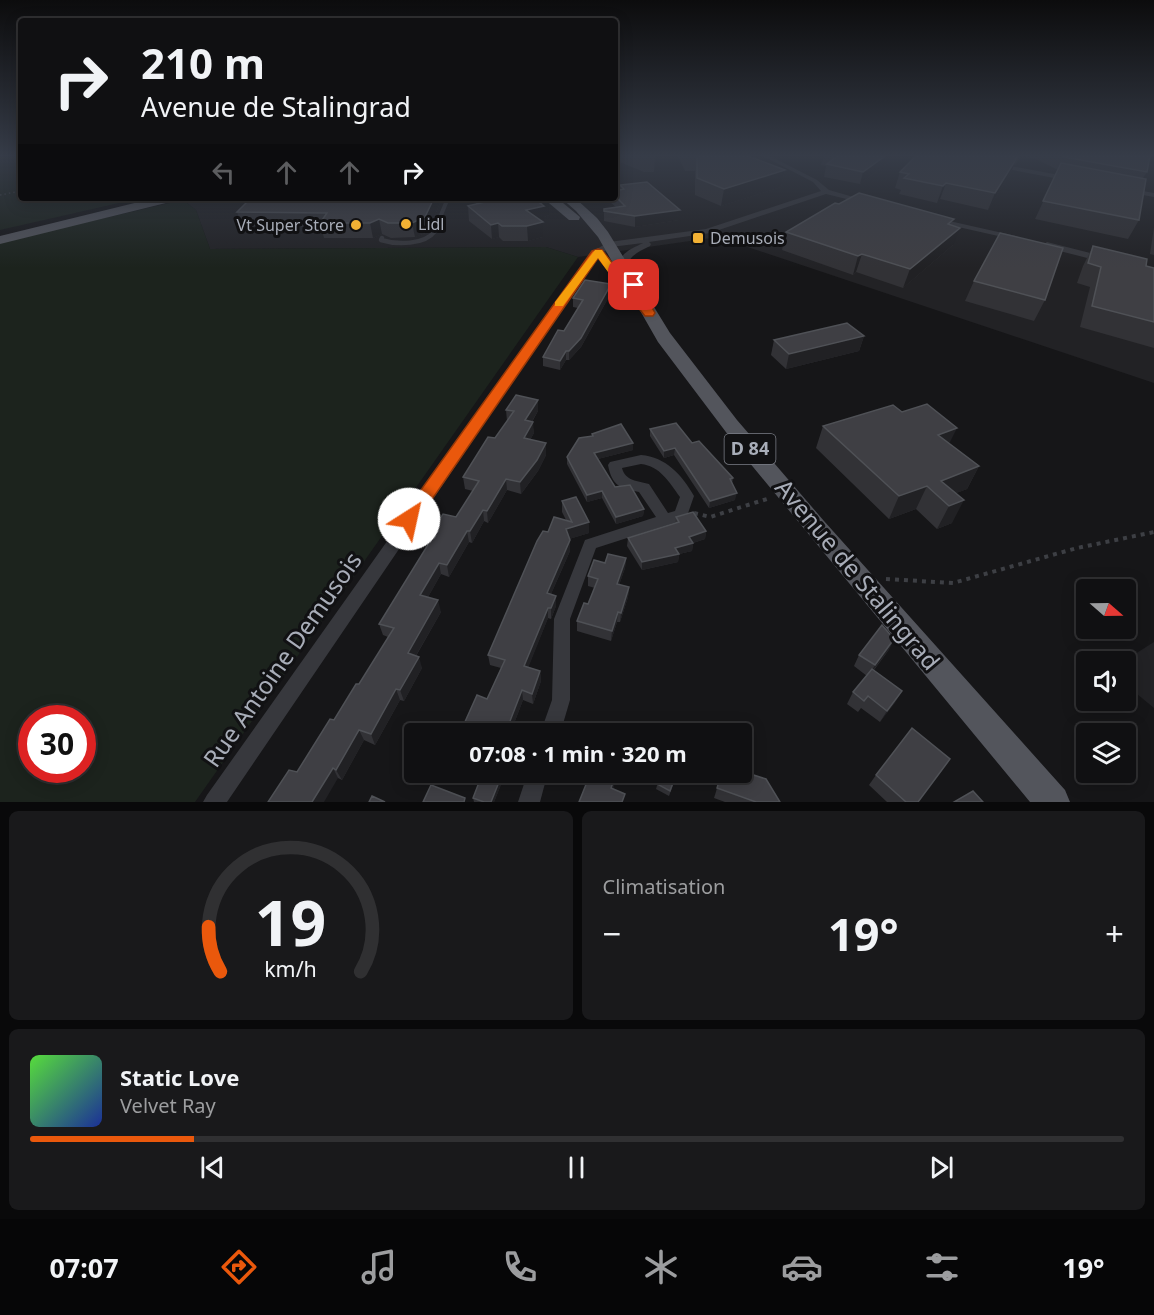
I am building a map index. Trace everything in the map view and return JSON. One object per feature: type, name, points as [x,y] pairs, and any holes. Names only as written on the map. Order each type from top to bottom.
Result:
[{"type":"main road","points":[[92,218],[158,201]]},
{"type":"main road","points":[[0,240],[168,201]]},
{"type":"main road","name":"Avenue de Stalingrad","points":[[553,201],[573,216],[623,266],[649,313],[693,378],[786,493],[1053,802]]},
{"type":"main road","name":"Avenue de Stalingrad","points":[[571,201],[587,214],[599,230],[613,272],[649,313]]},
{"type":"street","points":[[607,249],[647,244],[742,221],[822,193]]},
{"type":"street","points":[[832,193],[875,204]]},
{"type":"street","points":[[927,217],[1029,241]]},
{"type":"street","points":[[599,230],[624,238],[660,238]]},
{"type":"street","points":[[607,249],[695,233]]},
{"type":"street","points":[[623,266],[623,261],[632,252],[647,244]]},
{"type":"street","points":[[1040,244],[1108,260]]},
{"type":"street","name":"Rue Antoine Demusois","points":[[214,802],[585,267],[607,249]]},
{"type":"street","points":[[554,723],[561,700],[562,619],[590,544],[681,515],[687,496],[666,467],[648,459],[637,459],[615,465],[617,476],[626,484],[644,488],[665,520]]},
{"type":"street","points":[[529,802],[535,783]]},
{"type":"lane","points":[[382,238],[381,240],[387,242],[427,241],[433,237],[447,201]]},
{"type":"path","points":[[682,510],[710,518],[786,493]]},
{"type":"path","points":[[859,578],[953,583],[998,568],[1154,532]]},
{"type":"shaded area","points":[[0,193],[18,193],[18,201],[128,201],[0,230]]},
{"type":"shaded area","points":[[618,193],[1154,193],[1154,383],[718,237],[578,257],[546,247],[210,249],[196,210],[184,201],[618,201]]},
{"type":"shaded area","points":[[184,201],[196,210],[210,249],[546,247],[578,257],[195,802],[0,802],[0,242]]},
{"type":"shaded area","points":[[1154,642],[1154,708],[1136,693],[1136,653]]},
{"type":"building","points":[[618,193],[660,193],[680,210],[635,216],[604,211],[604,209],[625,206],[618,199]]},
{"type":"building","points":[[861,193],[954,219],[948,224],[960,228],[910,269],[862,254],[858,256],[786,232],[835,203],[839,204]]},
{"type":"building","points":[[1047,193],[1144,193],[1139,220],[1043,201]]},
{"type":"building","points":[[248,201],[433,201],[425,217],[412,223],[388,223],[379,219],[370,223],[320,223],[327,213],[237,212]]},
{"type":"building","points":[[484,201],[548,201],[540,203],[544,206],[526,210],[543,222],[527,226],[502,226],[498,223],[491,225],[468,206],[485,202]]},
{"type":"building","points":[[1000,233],[1063,248],[1045,300],[974,281]]},
{"type":"building","points":[[1093,246],[1147,259],[1146,266],[1154,268],[1154,322],[1092,306],[1101,267],[1088,263]]},
{"type":"building","points":[[585,280],[611,284],[581,338],[569,351],[566,351],[560,361],[543,357],[558,330],[564,331],[583,300],[573,298]]},
{"type":"building","points":[[847,323],[864,336],[789,354],[774,340]]},
{"type":"building","points":[[516,395],[538,400],[525,420],[533,422],[524,438],[546,443],[537,460],[520,482],[506,479],[487,511],[483,510],[470,531],[467,531],[447,565],[439,563],[420,595],[438,600],[408,653],[419,657],[400,690],[396,689],[371,734],[359,730],[336,770],[333,768],[312,802],[268,802],[289,770],[297,772],[330,719],[334,720],[356,684],[359,684],[394,628],[379,624],[434,535],[430,534],[443,514],[456,517],[479,481],[463,477],[488,437],[495,438],[514,411],[506,410]]},
{"type":"building","points":[[927,404],[957,428],[938,435],[979,466],[941,481],[964,500],[949,506],[927,486],[899,496],[823,426],[893,405],[902,412]]},
{"type":"building","points":[[676,423],[692,443],[699,441],[733,478],[730,479],[737,493],[710,501],[675,448],[664,451],[650,429]]},
{"type":"building","points":[[621,424],[633,443],[594,453],[615,487],[630,485],[644,509],[616,517],[602,491],[587,495],[567,457],[579,438],[593,436],[592,434]]},
{"type":"building","points":[[576,497],[589,522],[566,529],[570,540],[547,593],[556,596],[551,608],[548,608],[524,666],[540,671],[532,694],[522,690],[509,723],[464,723],[477,695],[487,699],[505,660],[488,655],[537,541],[543,531],[548,532],[554,517],[572,522],[562,501]]},
{"type":"building","points":[[693,512],[706,531],[689,537],[693,543],[675,548],[679,554],[642,562],[628,538],[679,522],[676,517]]},
{"type":"building","points":[[608,554],[626,558],[617,584],[629,587],[621,613],[618,612],[612,631],[577,621],[584,603],[588,604],[598,579],[588,576],[594,560],[605,563]]},
{"type":"building","points":[[882,625],[894,639],[875,665],[859,655]]},
{"type":"building","points":[[872,669],[902,691],[887,711],[868,696],[864,701],[853,692]]},
{"type":"building","points":[[912,728],[950,759],[918,802],[906,802],[876,775]]},
{"type":"building","points":[[752,775],[766,779],[780,802],[756,802],[717,788],[719,783],[752,783]]},
{"type":"building","points":[[479,783],[499,783],[491,802],[473,798]]},
{"type":"building","points":[[587,783],[613,783],[611,788],[625,794],[622,802],[579,802]]},
{"type":"building","points":[[657,783],[673,783],[670,791]]},
{"type":"building","points":[[431,785],[465,798],[464,802],[423,802]]},
{"type":"building","points":[[973,791],[983,802],[954,802]]},
{"type":"building","points":[[372,796],[385,802],[369,802]]},
{"type":"slow traffic","points":[[559,304],[596,253],[598,252],[611,270]]},
{"type":"place","name":"Lidl","points":[[406,224]]},
{"type":"place","name":"Vt Super Store","points":[[356,225]]},
{"type":"place","name":"Demusois","points":[[698,238]]},
{"type":"route","points":[[409,519],[596,253],[598,252],[649,313],[634,285]]}]
